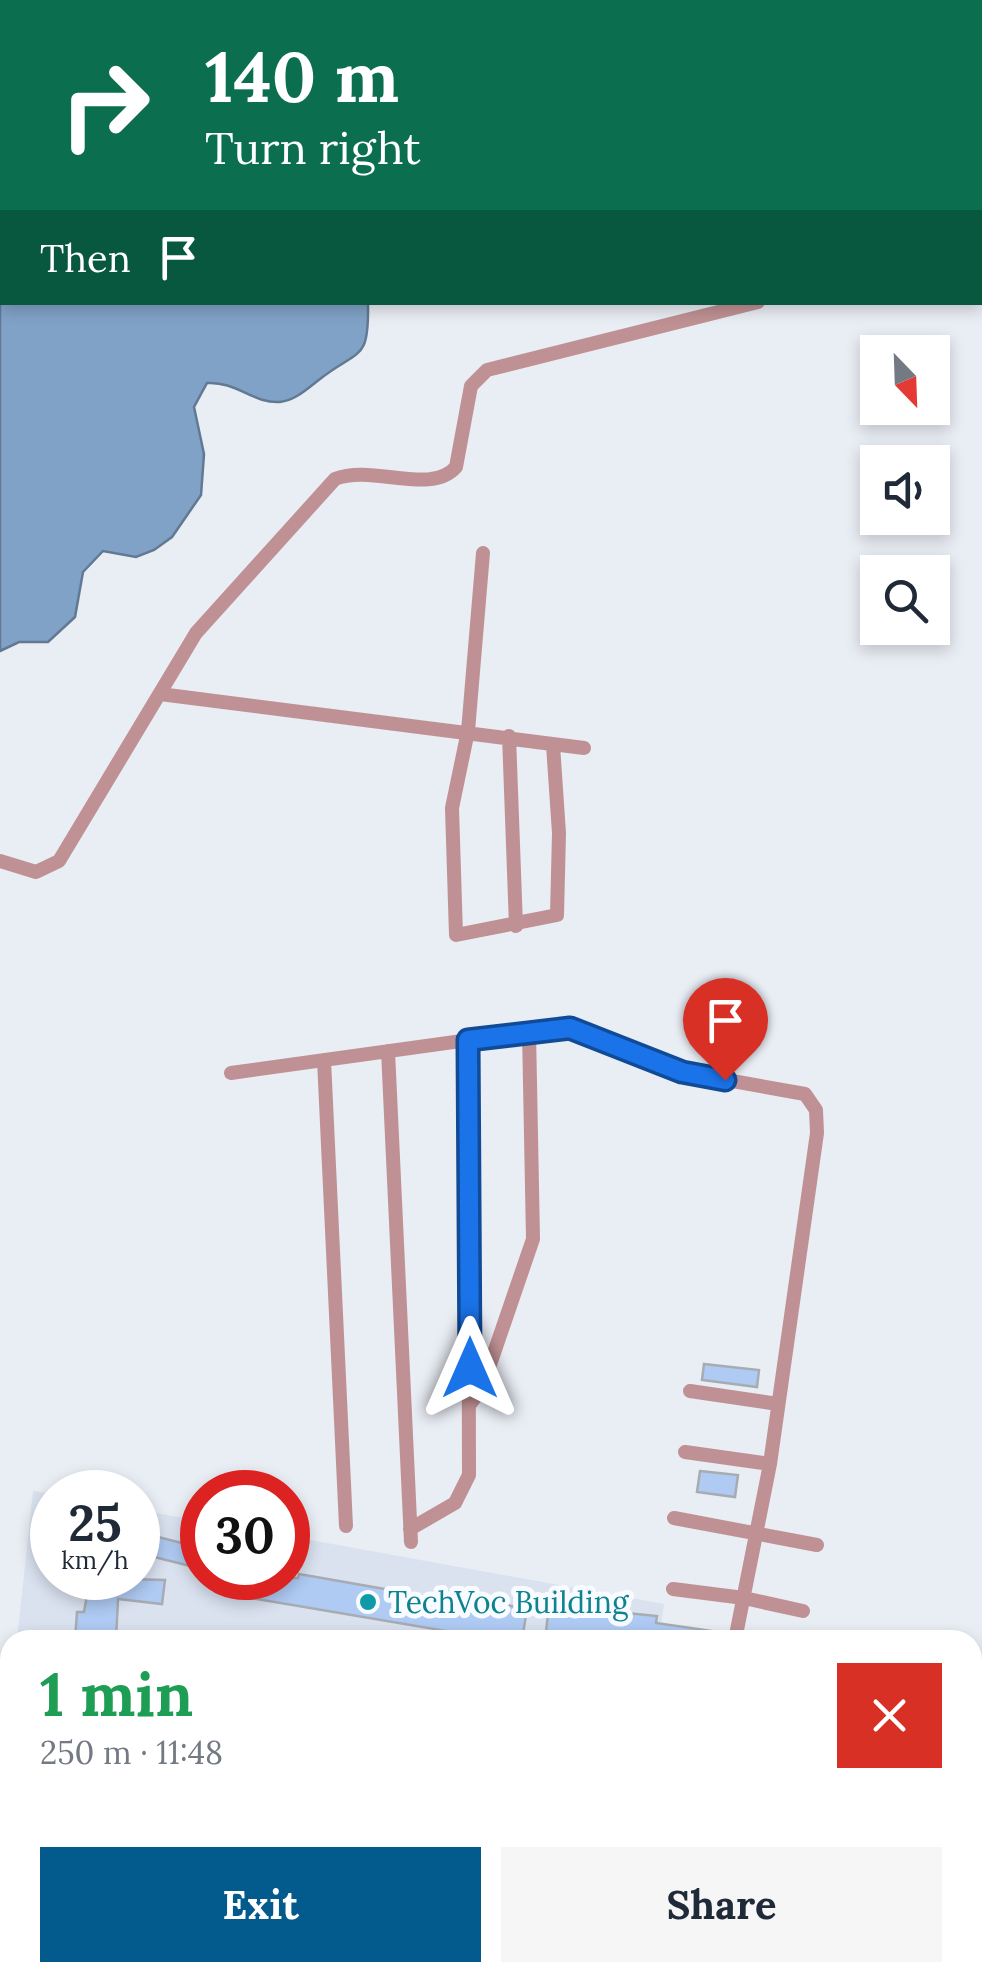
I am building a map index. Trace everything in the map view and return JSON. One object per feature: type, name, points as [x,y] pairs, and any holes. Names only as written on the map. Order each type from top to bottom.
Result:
[{"type":"street","points":[[0,860],[36,872],[59,860],[196,633],[335,480],[364,472],[426,480],[450,474],[456,467],[471,386],[487,370],[746,305]]},
{"type":"street","points":[[484,553],[468,731],[452,808],[453,930],[462,936],[554,918],[558,911],[553,745]]},
{"type":"street","points":[[160,694],[584,748]]},
{"type":"street","points":[[509,736],[516,926]]},
{"type":"street","points":[[231,1073],[570,1028],[682,1072],[793,1090],[810,1098],[817,1116],[816,1133],[770,1464],[737,1630]]},
{"type":"street","points":[[470,1404],[482,1388],[533,1239],[530,1031]]},
{"type":"street","points":[[388,1051],[411,1535],[447,1509],[466,1484],[470,1404],[468,1040]]},
{"type":"street","points":[[324,1060],[346,1526]]},
{"type":"street","points":[[690,1391],[778,1404]]},
{"type":"street","points":[[684,1452],[770,1464]]},
{"type":"street","points":[[674,1518],[816,1545]]},
{"type":"street","points":[[673,1589],[803,1611]]},
{"type":"shaded area","points":[[160,1514],[180,1517],[180,1600],[310,1600],[310,1540],[664,1604],[660,1630],[18,1630],[30,1519],[30,1600],[160,1600]]},
{"type":"water","points":[[0,305],[368,305],[367,335],[359,352],[291,399],[271,402],[227,385],[207,383],[194,407],[204,454],[201,495],[172,537],[136,557],[103,551],[83,572],[75,617],[48,642],[19,642],[0,651]]},
{"type":"building","points":[[704,1364],[759,1370],[757,1387],[702,1380]]},
{"type":"building","points":[[700,1471],[738,1475],[735,1497],[697,1492]]},
{"type":"building","points":[[160,1538],[180,1542],[180,1564],[160,1558]]},
{"type":"building","name":"TechVoc Building","points":[[310,1576],[459,1602],[460,1596],[527,1609],[524,1630],[440,1630],[263,1600],[310,1600]]},
{"type":"building","points":[[160,1580],[165,1580],[162,1604],[127,1600],[160,1600]]},
{"type":"building","points":[[86,1600],[118,1600],[116,1630],[76,1630],[77,1612],[84,1612]]},
{"type":"building","points":[[549,1605],[657,1616],[656,1623],[705,1630],[546,1630]]},
{"type":"place","name":"TechVoc Building","points":[[368,1602]]},
{"type":"route","points":[[470,1368],[468,1040],[570,1028],[682,1072],[725,1080]]}]
